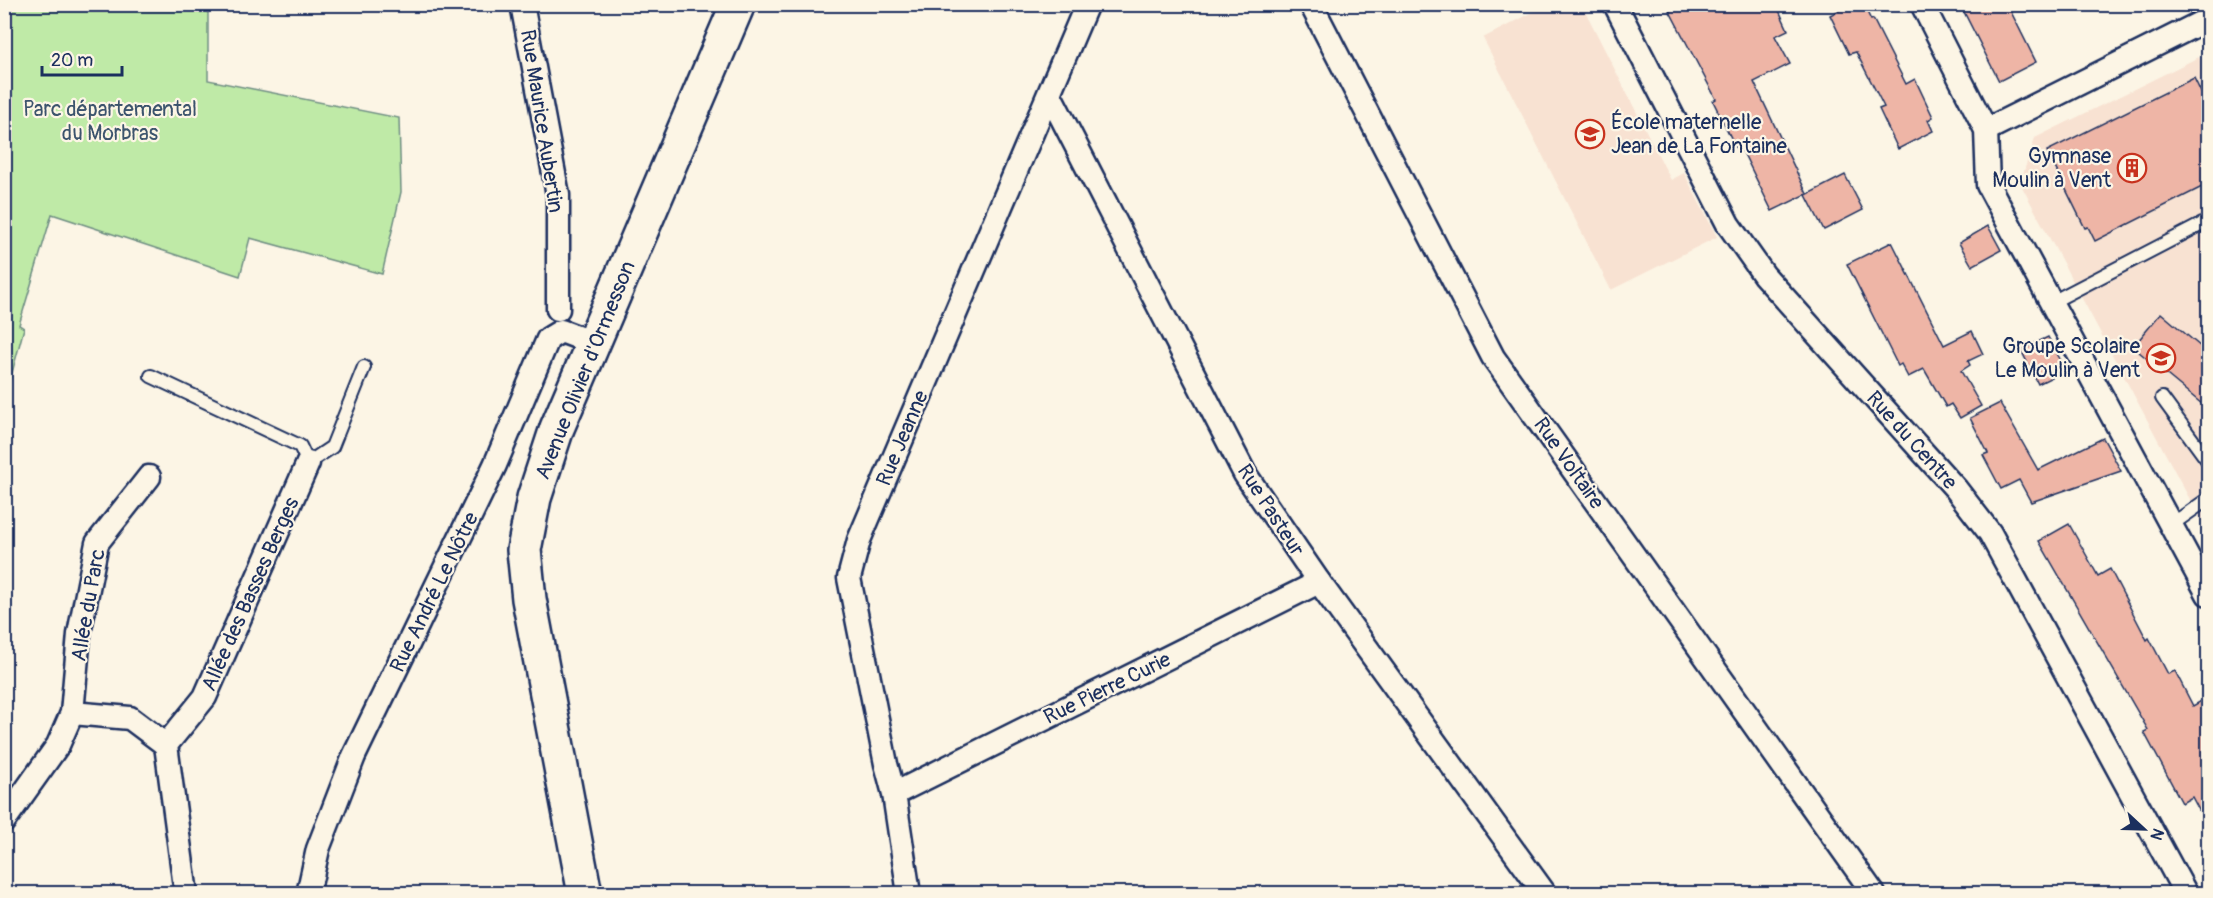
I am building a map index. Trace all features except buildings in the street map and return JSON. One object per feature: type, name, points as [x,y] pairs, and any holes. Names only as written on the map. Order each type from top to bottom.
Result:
[{"type":"main road","name":"Avenue Olivier d'Ormesson","points":[[585,894],[529,599],[524,550],[534,498],[557,428],[738,4]]},
{"type":"street","name":"Rue Maurice Aubertin","points":[[522,4],[558,195],[558,309]]},
{"type":"street","name":"Rue Jeanne","points":[[909,894],[894,794],[849,578],[859,540],[1087,4]]},
{"type":"street","name":"Rue Voltaire","points":[[1311,4],[1493,357],[1874,894]]},
{"type":"street","name":"Rue du Centre","points":[[1615,4],[1728,224],[1764,275],[1956,489],[1990,534],[2186,894]]},
{"type":"street","points":[[1922,4],[1986,130],[1989,185],[2208,594]]},
{"type":"street","points":[[1986,130],[2208,19]]},
{"type":"street","name":"Rue Pasteur","points":[[1050,95],[1245,474],[1319,582],[1545,894]]},
{"type":"street","name":"Rue André Le Nôtre","points":[[308,894],[318,849],[354,756],[495,465],[548,339],[561,331],[593,343]]},
{"type":"street","name":"Allée des Basses Berges","points":[[166,745],[205,697],[308,463]]},
{"type":"street","name":"Allée du Parc","points":[[4,821],[58,745],[72,713],[80,634],[97,543],[149,477]]},
{"type":"street","name":"Rue Pierre Curie","points":[[894,794],[1319,582]]},
{"type":"street","points":[[72,713],[130,718],[166,745],[186,894]]},
{"type":"lane","points":[[2052,302],[2208,221]]},
{"type":"lane","points":[[151,376],[300,446],[308,463],[332,447],[364,367]]},
{"type":"lane","points":[[2162,398],[2208,461]]},
{"type":"lane","points":[[2171,525],[2208,499]]},
{"type":"shaded area","name":"École maternelle Jean de La Fontaine","points":[[1549,4],[1582,5],[1671,180],[1684,173],[1717,237],[1611,290],[1483,38]]},
{"type":"shaded area","name":"Groupe Scolaire Le Moulin à Vent","points":[[2199,57],[2208,75],[2208,533],[2020,183],[2035,138]]},
{"type":"green space","name":"Parc départemental du Morbras","points":[[5,4],[208,5],[208,80],[399,118],[401,192],[382,274],[250,238],[240,276],[52,214],[19,325],[24,328],[5,399]]},
{"type":"place","name":"École maternelle Jean de La Fontaine","points":[[1590,134]]},
{"type":"place","name":"Gymnase Moulin à Vent","points":[[2132,168]]},
{"type":"place","name":"Groupe Scolaire Le Moulin à Vent","points":[[2161,358]]}]
